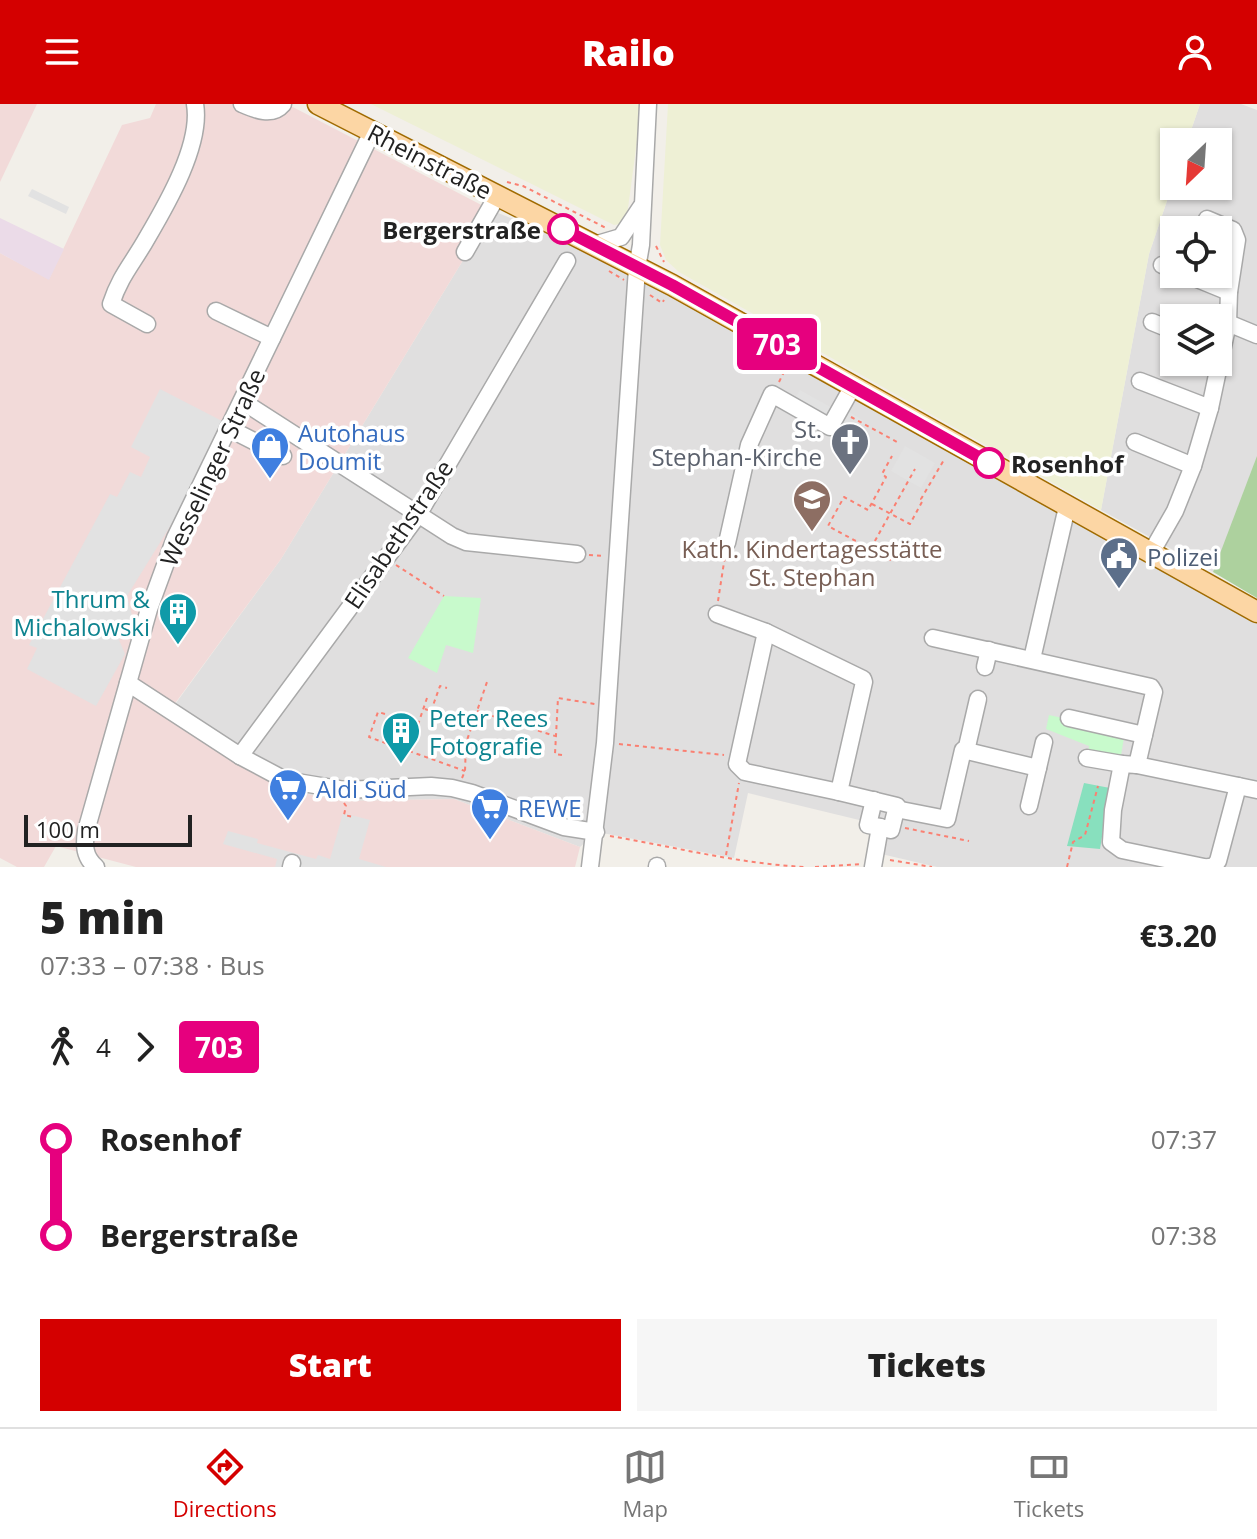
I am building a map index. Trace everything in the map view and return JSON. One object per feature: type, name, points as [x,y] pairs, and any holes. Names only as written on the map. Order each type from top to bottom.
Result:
[{"type":"main road","name":"Rheinstraße","points":[[318,104],[372,132],[499,188],[594,245],[672,285],[1257,612]]},
{"type":"street","points":[[147,324],[111,304],[118,281],[148,237],[189,154],[195,136],[195,104]]},
{"type":"street","points":[[242,104],[270,112],[283,104]]},
{"type":"street","points":[[590,867],[605,743],[648,104]]},
{"type":"street","name":"Wesselinger Straße","points":[[93,865],[84,847],[86,831],[149,609],[175,538],[372,132]]},
{"type":"street","points":[[465,252],[499,188]]},
{"type":"street","points":[[594,245],[621,237],[642,206]]},
{"type":"street","points":[[1232,230],[1237,240],[1232,272]]},
{"type":"street","name":"Elisabethstraße","points":[[240,756],[418,515],[567,261]]},
{"type":"street","points":[[1219,288],[1229,292]]},
{"type":"street","points":[[1229,304],[1230,288]]},
{"type":"street","points":[[216,311],[272,338]]},
{"type":"street","points":[[1152,322],[1160,325]]},
{"type":"street","points":[[1232,325],[1257,335]]},
{"type":"street","points":[[1151,553],[1175,511],[1193,466],[1210,408],[1216,376]]},
{"type":"street","points":[[1140,381],[1210,408]]},
{"type":"street","points":[[727,543],[749,445],[772,394],[830,427],[853,386]]},
{"type":"street","points":[[242,401],[452,536],[466,542],[577,554]]},
{"type":"street","points":[[228,428],[283,456]]},
{"type":"street","points":[[1135,442],[1193,466]]},
{"type":"street","points":[[1032,659],[1067,507]]},
{"type":"street","points":[[717,614],[766,632],[863,679],[839,792]]},
{"type":"street","points":[[766,632],[738,763],[897,806],[873,864]]},
{"type":"street","points":[[933,638],[987,658],[1032,659],[1153,688],[1144,735],[1113,810],[1111,842],[1122,850],[1213,867],[1218,861],[1238,786]]},
{"type":"street","points":[[128,683],[240,756],[285,780],[345,790],[431,786],[455,789],[564,827],[596,832]]},
{"type":"street","points":[[966,751],[978,699]]},
{"type":"street","points":[[1069,718],[1144,735]]},
{"type":"street","points":[[1029,806],[1044,742]]},
{"type":"street","points":[[874,800],[868,825],[947,819],[963,750],[1038,768]]},
{"type":"street","points":[[1087,758],[1257,790]]},
{"type":"path","points":[[499,188],[523,186],[590,221],[617,231],[621,237]]},
{"type":"path","points":[[772,394],[794,353]]},
{"type":"path","points":[[839,410],[899,443]]},
{"type":"path","points":[[872,504],[910,524],[953,443]]},
{"type":"path","points":[[891,560],[828,526],[844,497],[868,510],[886,477],[882,474],[892,456]]},
{"type":"path","points":[[871,549],[915,469]]},
{"type":"path","points":[[717,614],[727,543]]},
{"type":"path","points":[[577,554],[616,558]]},
{"type":"path","points":[[385,557],[444,596]]},
{"type":"path","points":[[455,789],[465,771],[466,743],[487,682]]},
{"type":"path","points":[[431,711],[440,686],[447,688]]},
{"type":"path","points":[[409,751],[427,698]]},
{"type":"path","points":[[562,755],[555,754],[558,698],[607,707]]},
{"type":"path","points":[[423,708],[439,714]]},
{"type":"path","points":[[477,711],[556,736]]},
{"type":"path","points":[[385,714],[378,712],[369,737],[465,771]]},
{"type":"path","points":[[510,721],[512,713]]},
{"type":"path","points":[[556,730],[563,730]]},
{"type":"path","points":[[605,743],[738,763],[726,856]]},
{"type":"path","points":[[1067,867],[1073,842],[1085,835],[1098,786]]},
{"type":"path","points":[[345,790],[344,815],[354,817]]},
{"type":"path","points":[[889,821],[969,841]]},
{"type":"path","points":[[596,832],[759,865],[806,867]]},
{"type":"path","points":[[815,867],[857,863],[932,867]]},
{"type":"shaded area","points":[[0,104],[37,104],[0,182]]},
{"type":"shaded area","points":[[156,104],[287,104],[493,211],[281,559],[165,717],[287,790],[342,801],[454,799],[580,847],[575,867],[136,867],[56,846],[44,867],[17,867],[0,858],[0,253],[49,279],[122,125],[150,118]]},
{"type":"shaded area","points":[[1200,104],[1241,104],[1257,110],[1257,476],[1213,572],[1101,510],[1149,254],[1160,221],[1160,288],[1232,288],[1232,216],[1162,216],[1167,200],[1232,200],[1232,128],[1192,128]]},
{"type":"shaded area","points":[[32,189],[69,207],[66,214],[28,196]]},
{"type":"shaded area","points":[[493,211],[637,268],[1257,612],[1257,867],[937,867],[877,853],[884,826],[748,793],[734,858],[597,832],[580,847],[454,799],[342,801],[287,790],[165,718],[281,559]]},
{"type":"shaded area","points":[[0,218],[64,249],[49,280],[0,253]]},
{"type":"shaded area","points":[[160,389],[224,422],[187,499],[127,596],[133,619],[119,640],[125,654],[96,706],[27,669],[37,648],[29,645],[110,494],[117,497],[130,472],[141,477],[150,457],[131,447]]},
{"type":"shaded area","points":[[800,390],[834,409],[838,405],[864,421],[849,449],[810,431],[813,424],[788,409]]},
{"type":"shaded area","points":[[905,446],[935,463],[921,488],[891,471]]},
{"type":"shaded area","points":[[343,813],[370,820],[359,859],[386,867],[275,867],[277,859],[223,844],[228,831],[258,839],[257,843],[316,859],[318,855],[330,859]]},
{"type":"green space","points":[[371,104],[642,104],[626,223],[614,225]]},
{"type":"green space","points":[[668,104],[1200,104],[1192,128],[1160,128],[1160,200],[1167,200],[1149,254],[1101,510],[679,272],[666,260],[660,245]]},
{"type":"green space","points":[[1257,456],[1257,598],[1213,572]]},
{"type":"green space","points":[[444,596],[481,598],[473,653],[446,645],[437,673],[408,658]]},
{"type":"green space","points":[[1049,715],[1125,732],[1120,761],[1088,755],[1089,746],[1046,729]]},
{"type":"green space","points":[[1084,783],[1110,788],[1100,849],[1067,846]]},
{"type":"bus line","name":"703","points":[[563,229],[672,285],[989,463]]},
{"type":"place","name":"Bergerstraße","points":[[563,229]]},
{"type":"place","name":"Rosenhof","points":[[989,463]]},
{"type":"place","name":"St. Stephan-Kirche","points":[[850,476]]},
{"type":"place","name":"Autohaus Doumit","points":[[270,480]]},
{"type":"place","name":"Kath. Kindertagesstätte St. Stephan","points":[[812,533]]},
{"type":"place","name":"Polizei","points":[[1119,590]]},
{"type":"place","name":"Thrum & Michalowski","points":[[178,646]]},
{"type":"place","name":"Peter Rees Fotografie","points":[[401,765]]},
{"type":"place","name":"Aldi Süd","points":[[288,822]]},
{"type":"place","name":"REWE","points":[[490,841]]}]
